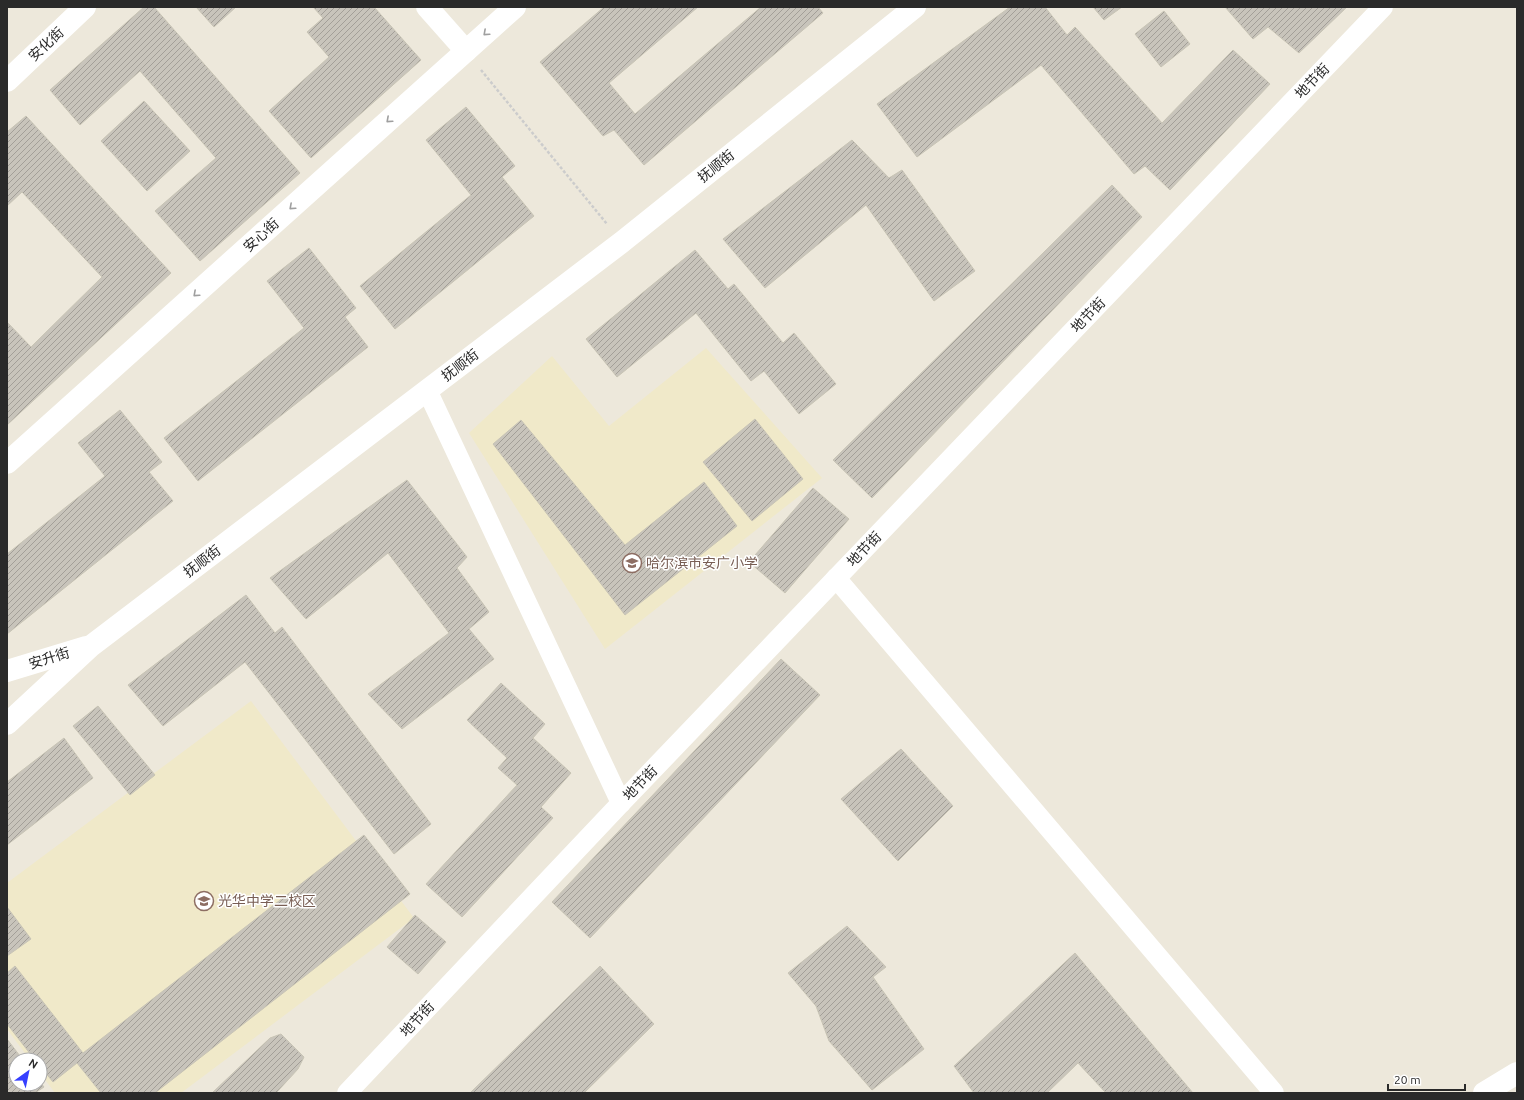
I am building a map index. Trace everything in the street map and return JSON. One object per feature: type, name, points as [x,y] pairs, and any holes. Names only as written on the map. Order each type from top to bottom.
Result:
[{"type":"main road","name":"安化街","points":[[7,81],[85,7]]},
{"type":"main road","points":[[427,7],[466,51]]},
{"type":"main road","name":"安心街","points":[[7,463],[515,7]]},
{"type":"main road","name":"抚顺街","points":[[7,724],[91,646],[622,242],[915,7]]},
{"type":"main road","name":"安升街","points":[[7,671],[91,646]]},
{"type":"main road","points":[[1484,1093],[1517,1073]]},
{"type":"street","name":"地节街","points":[[347,1093],[621,803],[1382,7]]},
{"type":"street","points":[[427,390],[621,803]]},
{"type":"street","points":[[836,578],[1274,1093]]},
{"type":"path","points":[[466,51],[553,160],[622,242]]},
{"type":"shaded area","name":"哈尔滨市安广小学","points":[[706,348],[822,478],[605,649],[469,433],[552,356],[609,426]]},
{"type":"shaded area","name":"光华中学二校区","points":[[251,701],[414,918],[181,1093],[55,1093],[48,1084],[48,1052],[24,1052],[7,1029],[7,883]]},
{"type":"building","points":[[144,7],[154,7],[300,173],[200,261],[155,211],[216,158],[140,71],[80,125],[50,90]]},
{"type":"building","points":[[196,7],[236,7],[214,27]]},
{"type":"building","points":[[313,7],[374,7],[421,60],[311,158],[269,111],[329,57],[307,32],[323,18]]},
{"type":"building","points":[[604,7],[698,7],[609,83],[635,114],[761,7],[818,7],[823,13],[644,165],[614,130],[603,136],[540,62]]},
{"type":"building","points":[[1010,7],[1045,7],[1067,35],[1075,27],[1162,123],[1233,50],[1270,84],[1170,190],[1145,166],[1134,174],[1041,65],[917,157],[877,104]]},
{"type":"building","points":[[1093,7],[1122,7],[1104,20]]},
{"type":"building","points":[[1225,7],[1347,7],[1299,53],[1268,27],[1253,39]]},
{"type":"building","points":[[1164,11],[1190,44],[1161,67],[1135,34]]},
{"type":"building","points":[[144,101],[190,151],[147,191],[101,141]]},
{"type":"building","points":[[466,107],[515,166],[502,177],[534,216],[395,329],[360,286],[471,195],[426,140]]},
{"type":"building","points":[[26,116],[171,273],[7,425],[7,322],[31,347],[102,277],[22,192],[7,206],[7,132]]},
{"type":"building","points":[[852,140],[889,178],[902,170],[975,271],[934,301],[866,205],[765,288],[723,239]]},
{"type":"building","points":[[1112,185],[1142,217],[872,498],[833,460]]},
{"type":"building","points":[[309,248],[356,308],[345,317],[368,347],[198,481],[164,438],[304,328],[267,281]]},
{"type":"building","points":[[695,250],[728,289],[734,284],[783,343],[794,333],[836,384],[799,414],[764,371],[751,381],[696,313],[617,377],[586,339]]},
{"type":"building","points":[[120,410],[162,462],[149,472],[173,501],[7,634],[7,554],[105,476],[78,443]]},
{"type":"building","points":[[755,419],[803,479],[752,521],[703,462]]},
{"type":"building","points":[[521,420],[625,545],[704,482],[737,526],[625,615],[493,444]]},
{"type":"building","points":[[407,480],[467,557],[457,568],[489,612],[469,629],[494,659],[402,729],[368,694],[449,633],[388,553],[306,619],[270,578]]},
{"type":"building","points":[[813,488],[849,519],[785,593],[749,562]]},
{"type":"building","points":[[246,595],[275,633],[282,627],[431,824],[394,854],[245,662],[163,726],[128,685]]},
{"type":"building","points":[[781,659],[820,695],[590,938],[552,902]]},
{"type":"building","points":[[501,683],[545,724],[533,738],[571,773],[541,807],[553,818],[462,917],[426,884],[517,785],[498,768],[507,758],[467,720]]},
{"type":"building","points":[[98,706],[155,775],[130,795],[73,726]]},
{"type":"building","points":[[64,738],[93,778],[7,845],[7,782]]},
{"type":"building","points":[[901,749],[953,806],[898,861],[841,799]]},
{"type":"building","points":[[364,835],[410,894],[155,1093],[101,1093],[77,1063],[53,1082],[48,1076],[48,1052],[29,1052],[7,1024],[7,973],[15,966],[83,1053]]},
{"type":"building","points":[[7,907],[31,939],[7,956]]},
{"type":"building","points":[[415,915],[446,942],[418,974],[387,947]]},
{"type":"building","points":[[847,926],[886,967],[873,977],[924,1049],[872,1090],[829,1041],[816,1006],[788,973]]},
{"type":"building","points":[[1075,953],[1193,1093],[1106,1093],[1078,1063],[1047,1093],[974,1093],[954,1066]]},
{"type":"building","points":[[600,966],[654,1024],[584,1093],[470,1093]]},
{"type":"building","points":[[281,1034],[304,1057],[298,1069],[276,1093],[212,1093],[270,1038]]},
{"type":"building","points":[[7,1039],[17,1052],[8,1052],[8,1092],[36,1092],[7,1093]]},
{"type":"place","name":"哈尔滨市安广小学","points":[[632,563]]},
{"type":"place","name":"光华中学二校区","points":[[204,901]]}]
